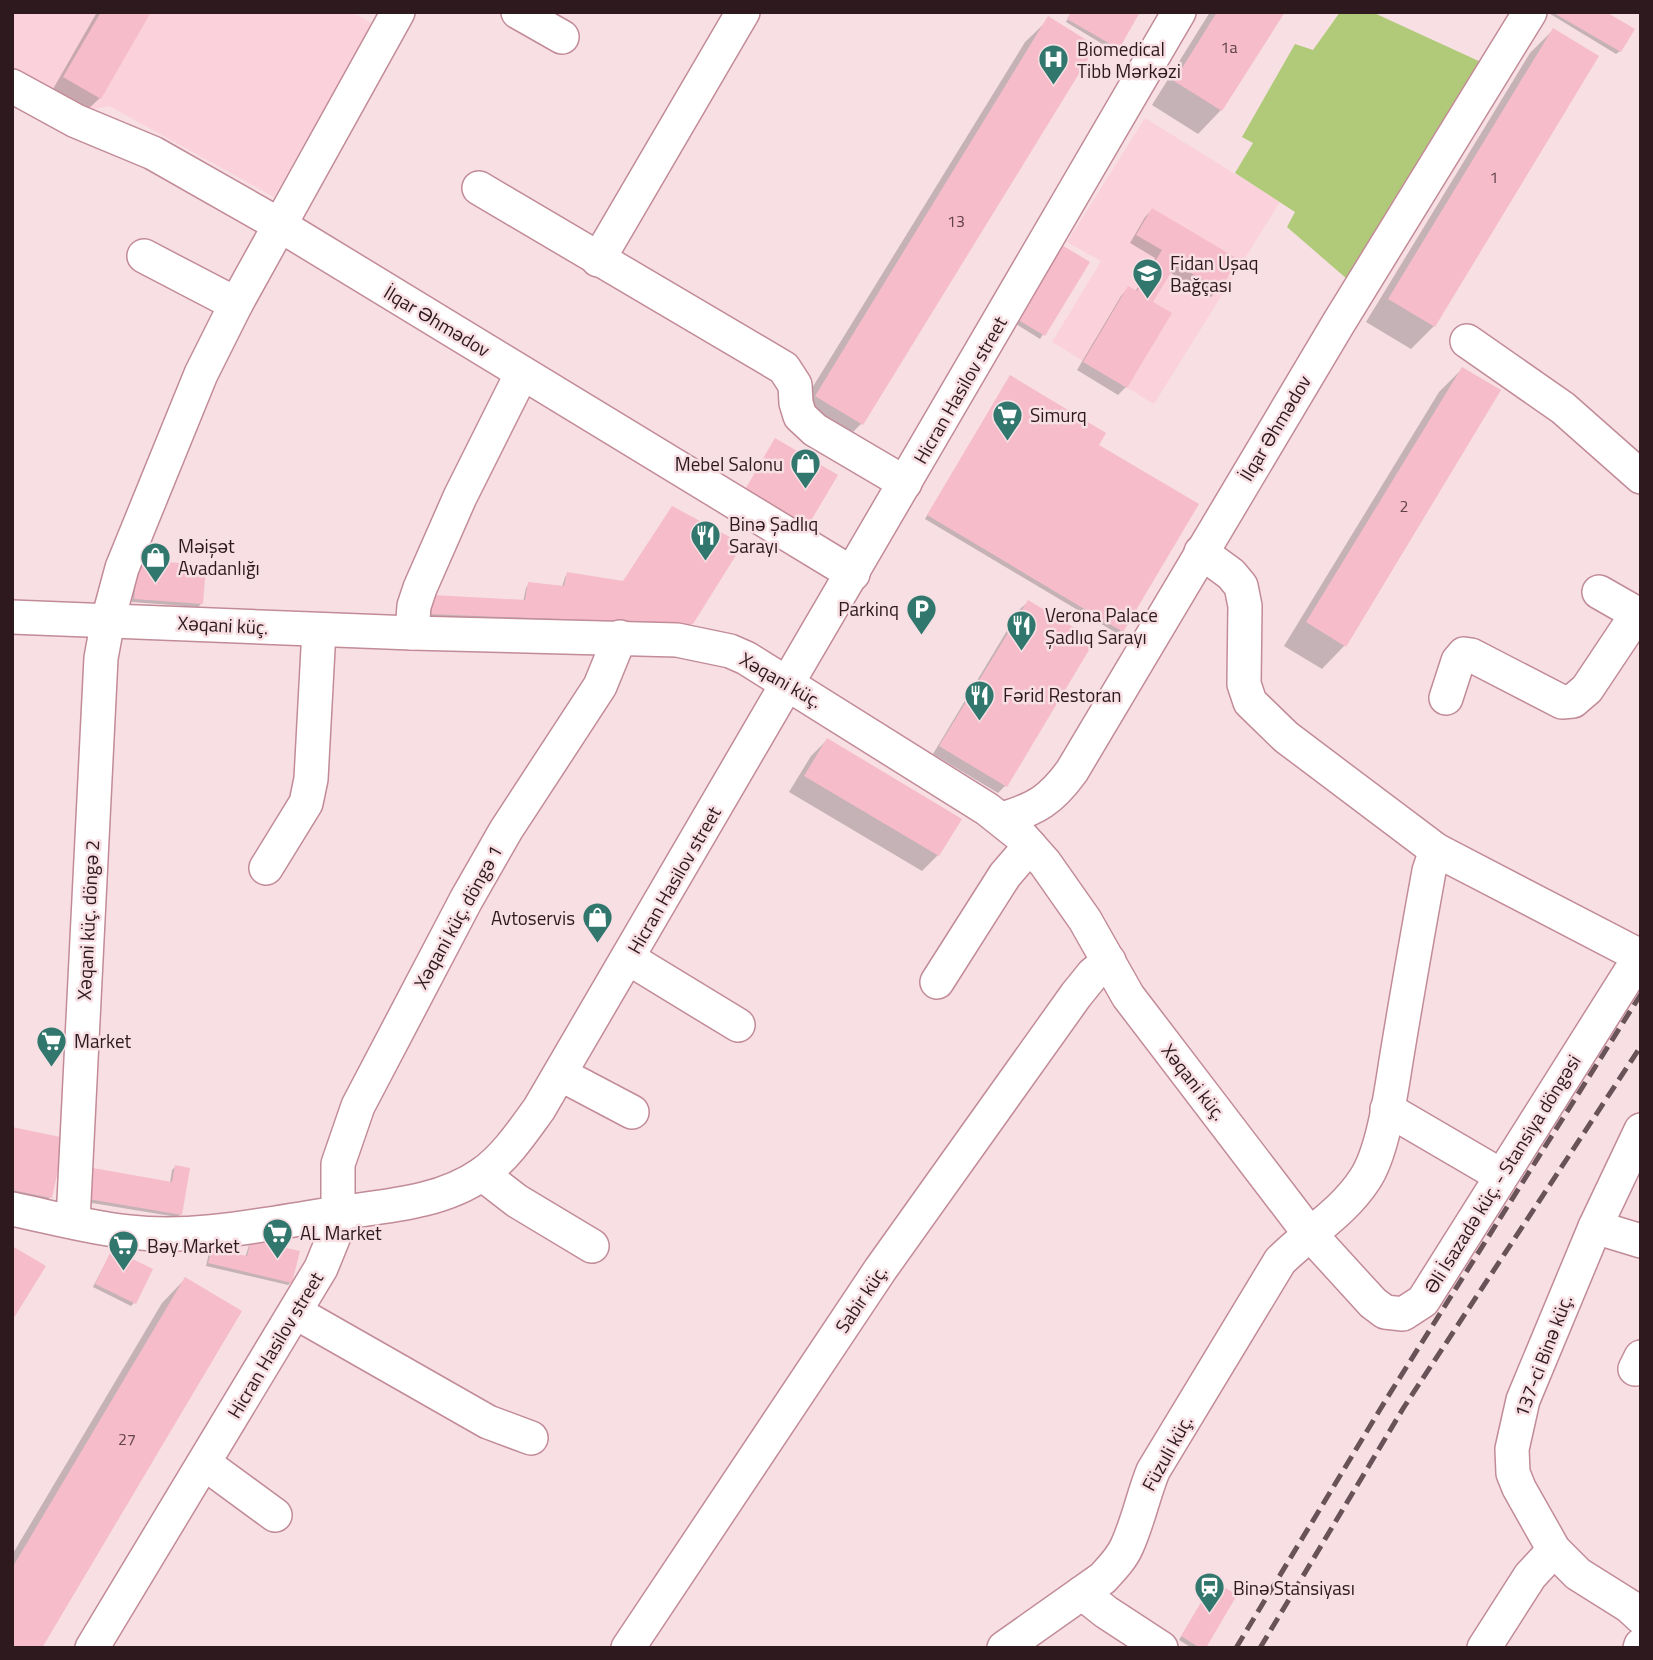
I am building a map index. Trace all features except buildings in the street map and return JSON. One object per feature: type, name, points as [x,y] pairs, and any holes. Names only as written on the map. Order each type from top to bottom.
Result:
[{"type":"street","name":"Xəqani küç. döngə 2","points":[[73,1221],[101,659],[108,620],[122,568],[201,374],[278,224],[398,12]]},
{"type":"street","points":[[518,12],[562,37]]},
{"type":"street","points":[[598,260],[743,12]]},
{"type":"street","name":"Hicran Hasilov street","points":[[92,1648],[328,1255],[338,1213],[419,1200],[446,1191],[482,1174],[519,1136],[560,1074],[1179,12]]},
{"type":"street","name":"İlqar Əhmədov","points":[[1002,819],[1029,811],[1046,802],[1060,787],[1104,719],[1338,324],[1530,12]]},
{"type":"street","name":"İlqar Əhmədov","points":[[12,86],[76,121],[153,153],[278,224],[853,574]]},
{"type":"street","points":[[478,188],[784,368],[795,385],[800,416],[815,430],[905,484]]},
{"type":"street","points":[[144,256],[236,303]]},
{"type":"street","points":[[1467,341],[1563,408],[1641,477]]},
{"type":"street","points":[[412,633],[414,606],[420,588],[460,497],[522,373]]},
{"type":"street","points":[[1201,552],[1231,574],[1241,586],[1245,606],[1244,684],[1250,702],[1286,737],[1436,850],[1641,955]]},
{"type":"street","points":[[1446,698],[1458,661],[1464,654],[1471,655],[1562,702],[1573,701],[1587,689],[1639,615],[1599,592]]},
{"type":"street","name":"Xəqani küç.","points":[[12,617],[412,633],[620,637],[677,640],[730,650],[789,683],[1002,819],[1030,846],[1085,920],[1128,996],[1309,1233]]},
{"type":"street","points":[[266,869],[306,803],[311,779],[319,629]]},
{"type":"street","name":"Xəqani küç. döngə 1","points":[[338,1213],[338,1164],[358,1106],[466,900],[506,830],[600,685],[620,637]]},
{"type":"street","points":[[937,982],[1005,875],[1030,846]]},
{"type":"street","name":"Füzuli küç.","points":[[1004,1648],[1103,1578],[1127,1548],[1153,1471],[1280,1261],[1309,1233],[1335,1214],[1366,1178],[1374,1160],[1387,1109],[1429,870],[1436,850]]},
{"type":"street","name":"Əli İsazadə küç. - Stansiya döngəsi","points":[[1309,1233],[1378,1308],[1394,1315],[1403,1314],[1423,1301],[1641,955]]},
{"type":"street","points":[[628,958],[738,1024]]},
{"type":"street","name":"Sabir küç.","points":[[628,1648],[888,1259],[1076,995],[1108,961]]},
{"type":"street","points":[[560,1074],[632,1112]]},
{"type":"street","points":[[1387,1109],[1500,1175]]},
{"type":"street","name":"137-ci Binə küç.","points":[[1641,1130],[1595,1227],[1523,1400],[1512,1449],[1513,1473],[1519,1488],[1554,1550],[1578,1574],[1629,1606],[1641,1617]]},
{"type":"street","points":[[482,1174],[517,1201],[592,1246]]},
{"type":"street","points":[[12,1209],[128,1232],[181,1234],[338,1213]]},
{"type":"street","points":[[1595,1227],[1641,1241]]},
{"type":"street","points":[[295,1312],[488,1422],[531,1438]]},
{"type":"street","points":[[204,1464],[275,1515]]},
{"type":"street","points":[[1484,1648],[1530,1576],[1554,1550]]},
{"type":"street","points":[[1082,1593],[1161,1648]]},
{"type":"shaded area","points":[[12,12],[352,12],[373,24],[274,197],[109,106],[81,112],[12,71]]},
{"type":"shaded area","name":"Fidan Uşaq Bağçası","points":[[1145,118],[1280,202],[1154,404],[1052,342],[1101,261],[1067,242]]},
{"type":"green space","points":[[1340,12],[1372,12],[1483,63],[1347,279],[1287,227],[1295,212],[1235,173],[1253,143],[1242,137],[1295,44],[1313,50]]},
{"type":"railway","points":[[1236,1648],[1387,1398],[1641,994]]},
{"type":"railway","points":[[1260,1648],[1404,1407],[1641,1046]]},
{"type":"place","name":"Biomedical Tibb Mərkəzi","points":[[1054,87]]},
{"type":"place","name":"Fidan Uşaq Bağçası","points":[[1147,301]]},
{"type":"place","name":"Simurq","points":[[1007,442]]},
{"type":"place","name":"Mebel Salonu","points":[[806,491]]},
{"type":"place","name":"Binə Şadlıq Sarayı","points":[[706,562]]},
{"type":"place","name":"Məişət Avadanlığı","points":[[155,584]]},
{"type":"place","name":"Parkinq","points":[[922,636]]},
{"type":"place","name":"Verona Palace Şadlıq Sarayı","points":[[1022,653]]},
{"type":"place","name":"Fərid Restoran","points":[[980,722]]},
{"type":"place","name":"Avtoservis","points":[[598,945]]},
{"type":"place","name":"Market","points":[[51,1068]]},
{"type":"place","name":"AL Market","points":[[277,1260]]},
{"type":"place","name":"Bəy Market","points":[[124,1273]]},
{"type":"place","name":"Binǝ Stansiyası","points":[[1210,1615]]}]
